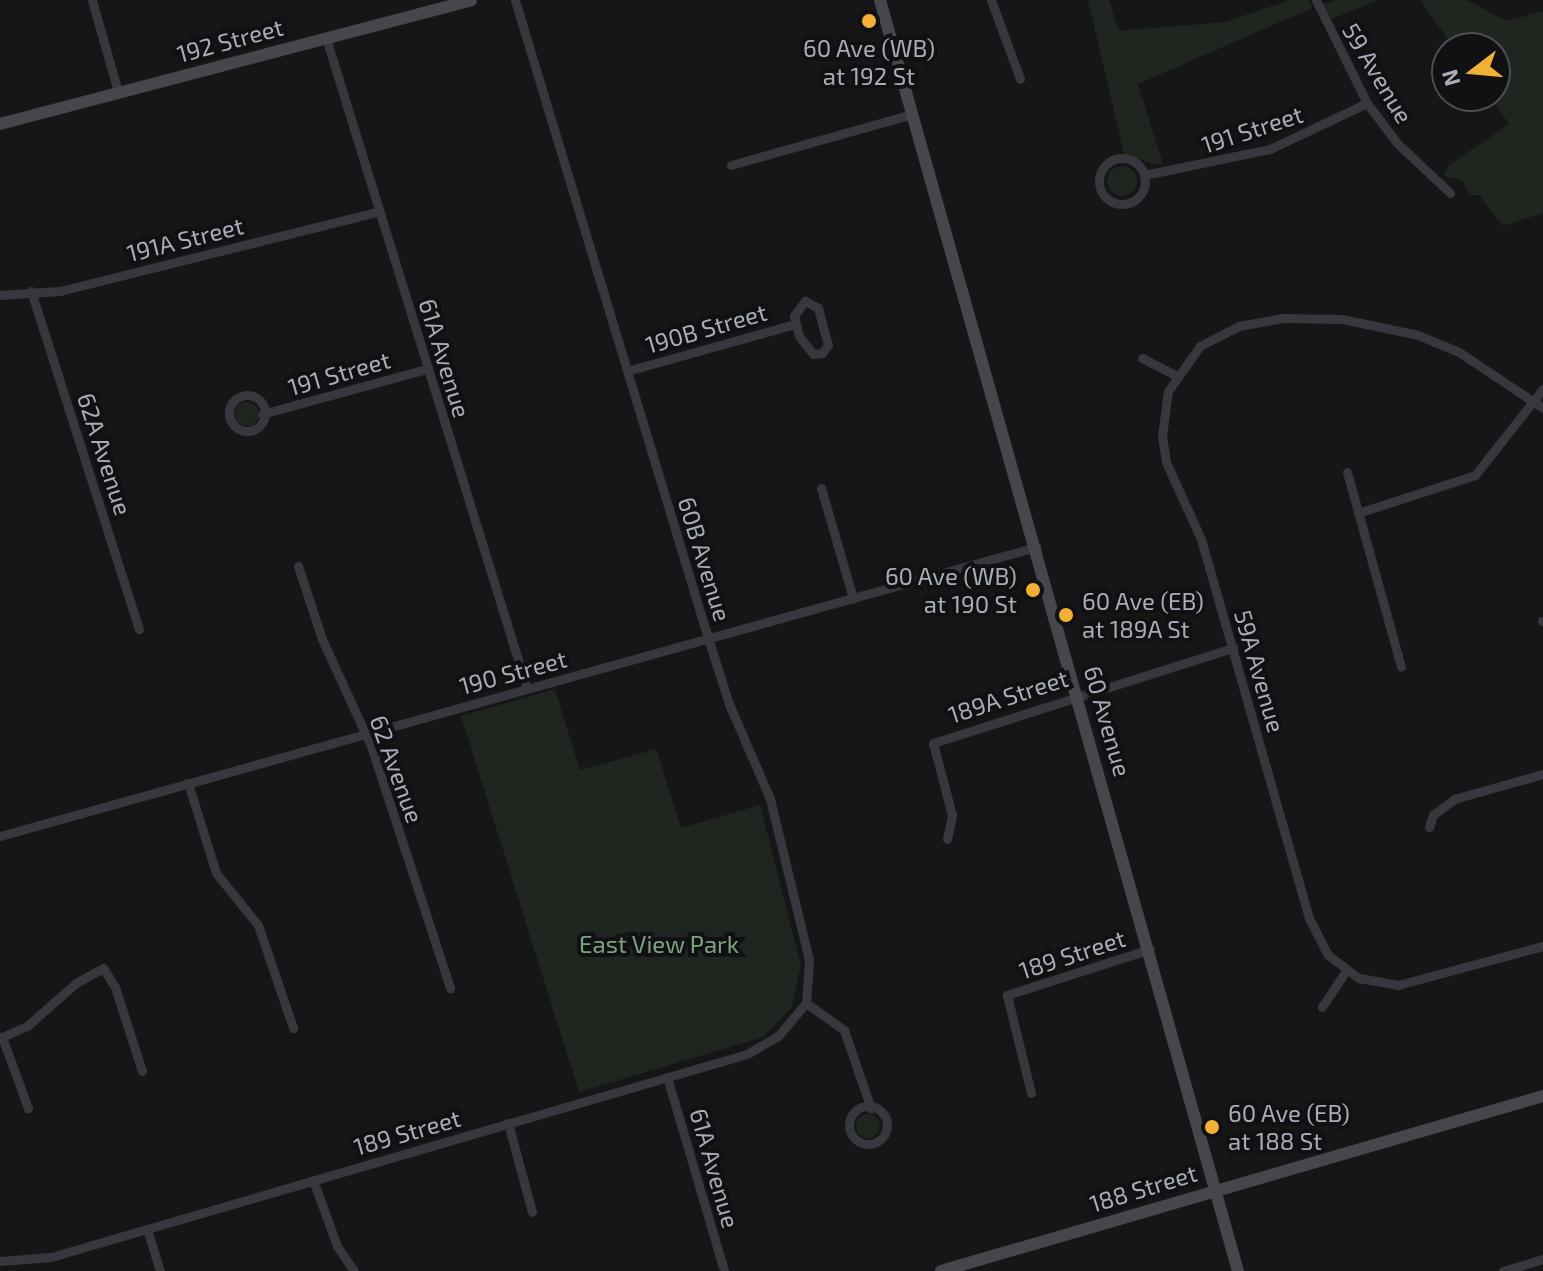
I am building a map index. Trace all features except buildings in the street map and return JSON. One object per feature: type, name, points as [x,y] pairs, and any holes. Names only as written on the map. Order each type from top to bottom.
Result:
[{"type":"street","points":[[92,0],[118,92]]},
{"type":"street","name":"192 Street","points":[[0,124],[471,0]]},
{"type":"street","name":"60B Avenue","points":[[515,0],[708,639],[729,704],[770,799],[799,904],[809,960],[806,1003]]},
{"type":"street","name":"60 Avenue","points":[[880,0],[1150,949],[1238,1271]]},
{"type":"street","points":[[991,0],[1020,79]]},
{"type":"street","name":"59 Avenue","points":[[1316,0],[1367,103],[1397,143],[1450,193]]},
{"type":"street","name":"61A Avenue","points":[[326,38],[527,689]]},
{"type":"street","name":"191 Street","points":[[1144,175],[1270,149],[1367,103]]},
{"type":"street","points":[[731,165],[913,114]]},
{"type":"street","points":[[1112,160],[1133,161],[1144,175],[1144,188],[1131,202],[1115,203],[1100,187],[1101,171],[1112,160]]},
{"type":"street","name":"191A Street","points":[[0,295],[60,291],[378,212]]},
{"type":"street","name":"62A Avenue","points":[[31,291],[139,629]]},
{"type":"street","points":[[805,301],[818,308],[828,345],[822,353],[805,348],[795,324],[797,307],[805,301]]},
{"type":"street","points":[[1142,358],[1176,375],[1215,336],[1283,318],[1384,326],[1459,352],[1539,405]]},
{"type":"street","name":"190B Street","points":[[627,371],[795,324]]},
{"type":"street","name":"191 Street","points":[[262,414],[427,369]]},
{"type":"street","name":"59A Avenue","points":[[1176,375],[1165,402],[1163,447],[1201,539],[1309,918],[1328,955],[1345,972]]},
{"type":"street","points":[[1361,512],[1475,475],[1539,405],[1543,389]]},
{"type":"street","points":[[240,393],[253,395],[262,414],[260,429],[244,433],[236,423],[233,399],[240,393]]},
{"type":"street","points":[[1347,472],[1361,512],[1401,667]]},
{"type":"street","points":[[821,488],[853,598]]},
{"type":"street","name":"190 Street","points":[[0,836],[1036,547]]},
{"type":"street","name":"62 Avenue","points":[[298,566],[322,639],[366,734],[450,988]]},
{"type":"street","name":"189A Street","points":[[947,839],[952,815],[933,743],[1233,648]]},
{"type":"street","points":[[1429,827],[1433,815],[1454,799],[1543,774]]},
{"type":"street","points":[[188,783],[216,873],[258,925],[293,1028]]},
{"type":"street","points":[[1322,1007],[1345,972],[1373,983],[1407,984],[1543,946]]},
{"type":"street","name":"189 Street","points":[[1031,1093],[1007,995],[1150,949]]},
{"type":"street","points":[[28,1108],[1,1038],[27,1026],[76,983],[103,968],[115,987],[142,1071]]},
{"type":"street","points":[[806,1003],[844,1030],[871,1109]]},
{"type":"street","name":"189 Street","points":[[1,1265],[51,1257],[763,1048],[806,1003]]},
{"type":"street","name":"61A Avenue","points":[[667,1077],[724,1271]]},
{"type":"street","name":"188 Street","points":[[941,1271],[1543,1096]]},
{"type":"street","points":[[871,1109],[886,1111],[889,1130],[865,1141],[850,1139],[850,1118],[871,1109]]},
{"type":"street","points":[[508,1123],[532,1212]]},
{"type":"street","points":[[313,1180],[337,1246],[354,1271]]},
{"type":"street","points":[[147,1229],[160,1271]]},
{"type":"street","points":[[1503,1271],[1543,1259]]},
{"type":"green space","points":[[1088,0],[1109,0],[1119,31],[1225,22],[1290,0],[1309,0],[1312,8],[1138,84],[1163,164],[1153,164],[1124,154]]},
{"type":"green space","points":[[1336,0],[1379,0],[1329,20],[1323,4]]},
{"type":"green space","points":[[1420,0],[1467,0],[1507,21],[1543,11],[1543,213],[1503,226],[1479,195],[1470,196],[1462,180],[1444,176],[1448,166],[1509,124],[1500,112],[1511,112],[1511,32],[1443,32]]},
{"type":"green space","points":[[1122,166],[1133,170],[1137,181],[1133,192],[1122,196],[1111,192],[1107,181],[1111,170]]},
{"type":"green space","points":[[247,402],[255,406],[259,414],[255,422],[247,426],[239,422],[235,414],[239,406]]},
{"type":"green space","name":"East View Park","points":[[555,689],[580,770],[656,749],[681,828],[760,805],[801,965],[791,1008],[763,1037],[579,1092],[461,716]]},
{"type":"green space","points":[[868,1114],[879,1121],[880,1126],[873,1137],[868,1138],[857,1131],[856,1126],[863,1115]]},
{"type":"place","name":"60 Ave (WB) at 192 St","points":[[869,21]]},
{"type":"place","name":"60 Ave (WB) at 190 St","points":[[1033,590]]},
{"type":"place","name":"60 Ave (EB) at 189A St","points":[[1066,615]]},
{"type":"place","name":"60 Ave (EB) at 188 St","points":[[1212,1127]]}]
